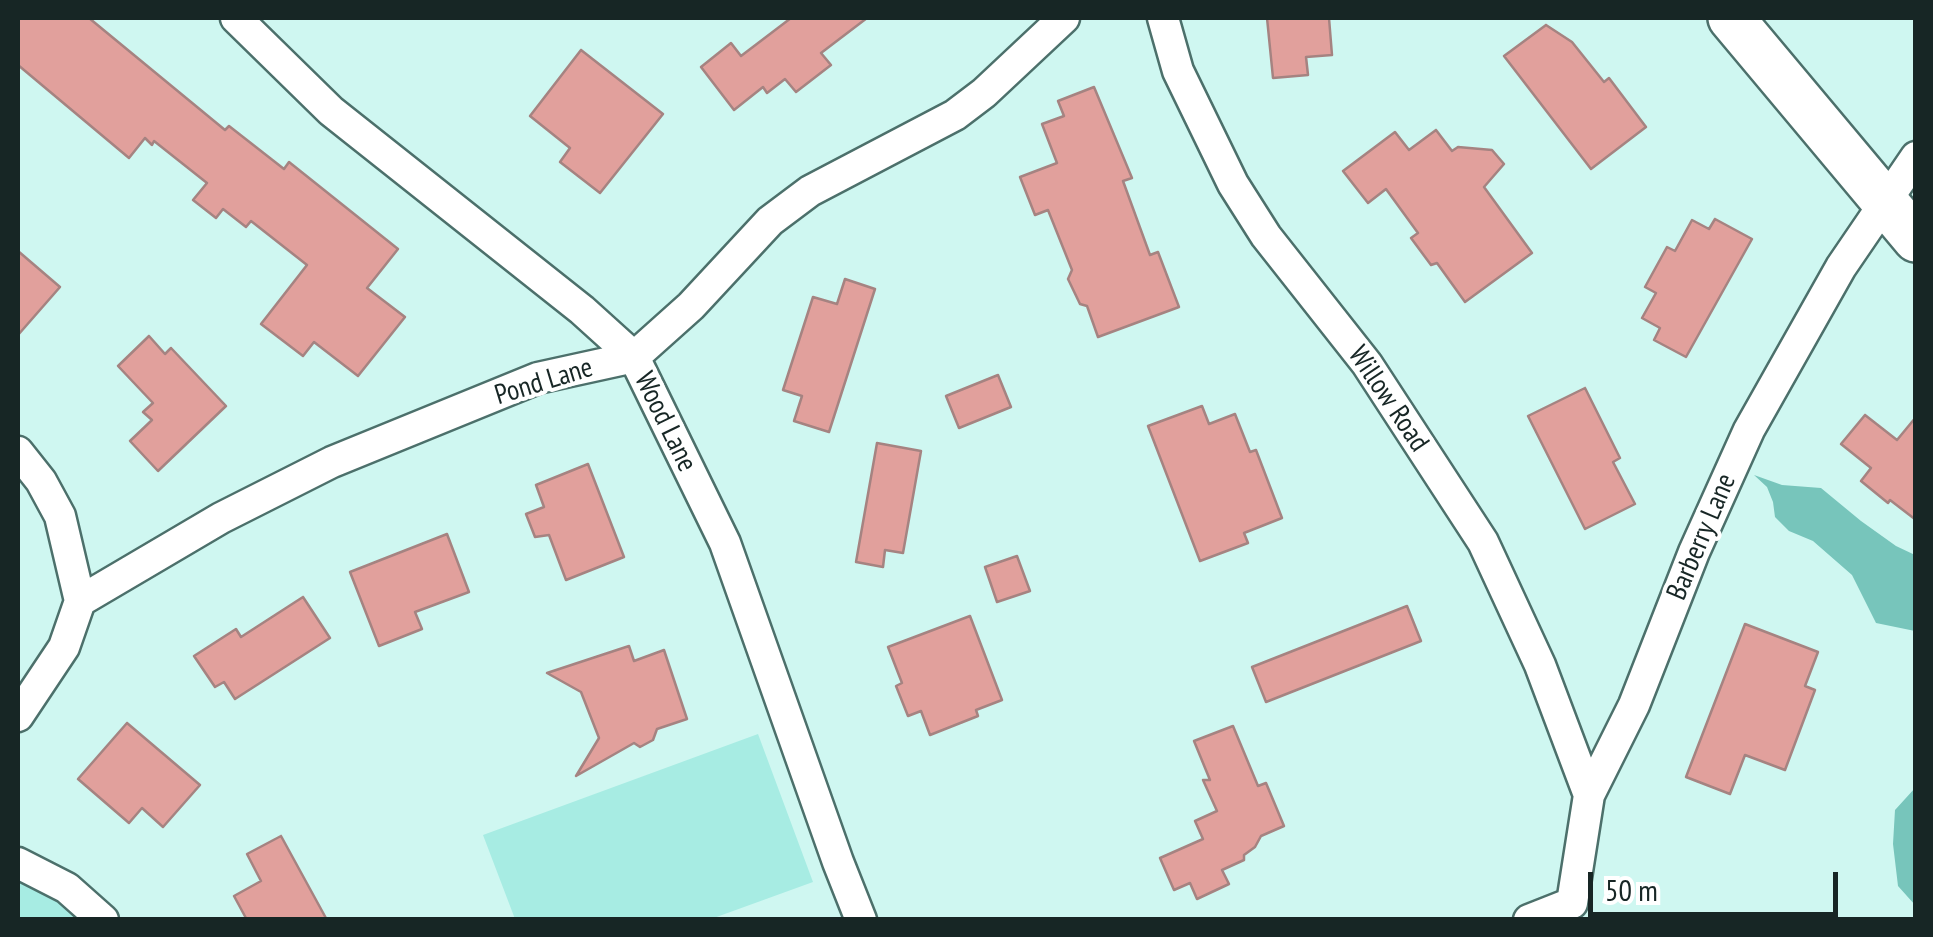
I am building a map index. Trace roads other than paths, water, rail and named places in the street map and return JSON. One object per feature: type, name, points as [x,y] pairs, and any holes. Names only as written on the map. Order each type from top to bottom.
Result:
[{"type":"street","name":"Wood Lane","points":[[236,18],[331,110],[582,310],[634,358],[725,543],[861,920]]},
{"type":"street","points":[[634,358],[691,306],[770,221],[810,191],[956,115],[1064,18]]},
{"type":"street","name":"Willow Road","points":[[1163,18],[1178,71],[1234,184],[1266,236],[1367,364],[1483,542],[1540,666],[1590,795]]},
{"type":"street","points":[[1731,18],[1916,239]]},
{"type":"street","name":"Barberry Lane","points":[[1529,920],[1581,911],[1590,795],[1634,705],[1694,552],[1749,430],[1841,267],[1916,157]]},
{"type":"street","name":"Pond Lane","points":[[80,601],[221,518],[332,462],[538,378],[634,358]]},
{"type":"street","points":[[18,452],[41,481],[60,516],[80,601],[64,647],[18,716]]},
{"type":"street","points":[[18,863],[67,888],[103,920]]}]
